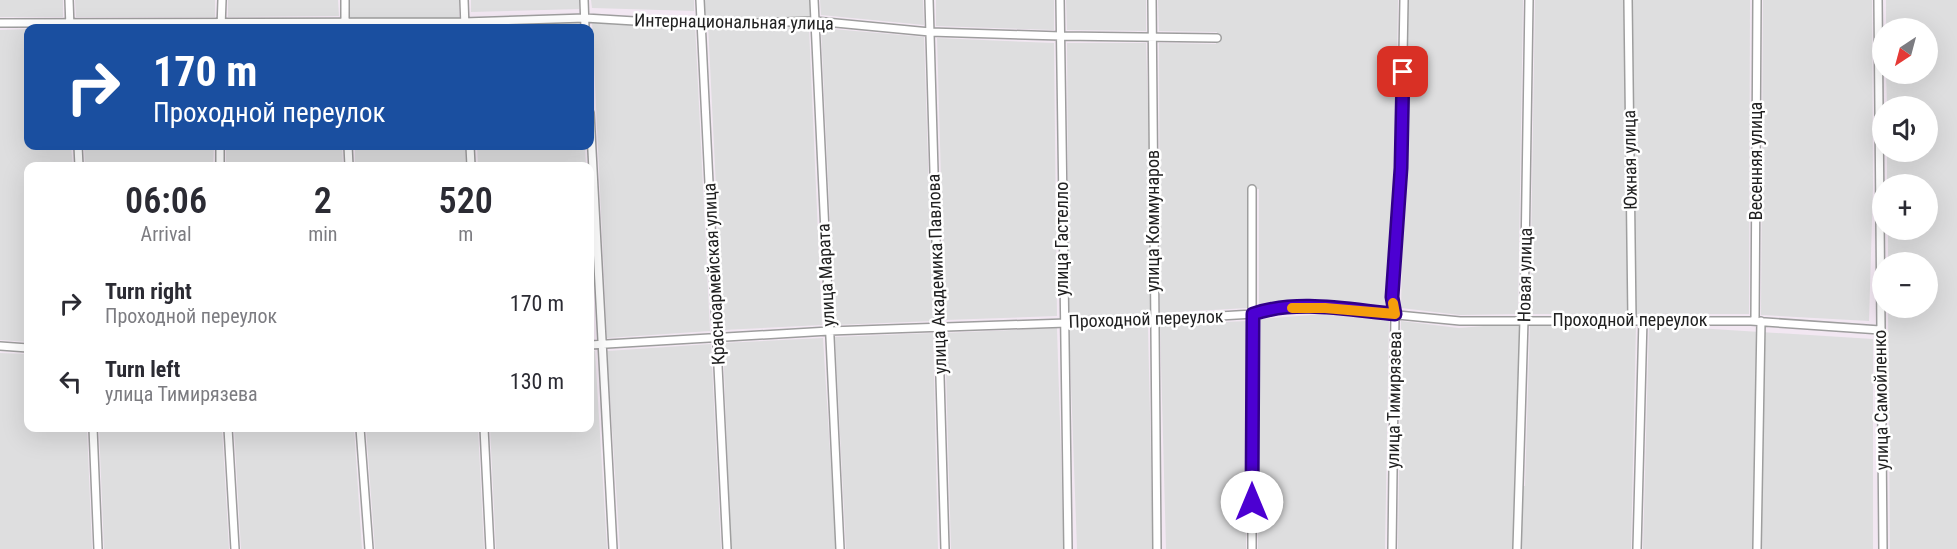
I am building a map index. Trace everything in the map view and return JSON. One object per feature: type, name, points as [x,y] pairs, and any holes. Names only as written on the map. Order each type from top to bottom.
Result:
[{"type":"street","points":[[69,0],[70,24]]},
{"type":"street","points":[[221,24],[222,0]]},
{"type":"street","points":[[345,0],[345,24]]},
{"type":"street","points":[[464,0],[465,24]]},
{"type":"street","points":[[584,0],[585,24]]},
{"type":"street","name":"Красноармейская улица","points":[[700,0],[727,549]]},
{"type":"street","name":"улица Марата","points":[[814,0],[840,549]]},
{"type":"street","name":"улица Академика Павлова","points":[[929,0],[945,549]]},
{"type":"street","name":"улица Гастелло","points":[[1060,0],[1068,549]]},
{"type":"street","name":"улица Коммунаров","points":[[1152,0],[1157,549]]},
{"type":"street","name":"улица Тимирязева","points":[[1392,549],[1395,314],[1392,297],[1401,168],[1404,0]]},
{"type":"street","name":"Новая улица","points":[[1517,549],[1524,320],[1529,0]]},
{"type":"street","name":"Южная улица","points":[[1628,0],[1632,320]]},
{"type":"street","name":"Весенняя улица","points":[[1756,0],[1757,549]]},
{"type":"street","name":"улица Самойленко","points":[[1878,0],[1883,549]]},
{"type":"street","name":"Интернациональная улица","points":[[482,24],[585,18],[701,24],[815,21],[930,32],[1216,38]]},
{"type":"street","name":"Интернациональная улица","points":[[0,23],[24,24]]},
{"type":"street","points":[[1252,189],[1252,549]]},
{"type":"street","points":[[594,197],[613,549]]},
{"type":"street","name":"Проходной переулок","points":[[594,345],[829,331],[1154,320],[1253,314],[1269,309],[1325,308],[1460,321],[1642,319],[1758,321],[1880,330]]},
{"type":"street","points":[[1637,549],[1642,319]]},
{"type":"street","points":[[0,346],[24,348]]},
{"type":"street","points":[[93,432],[98,549]]},
{"type":"street","points":[[228,432],[235,549]]},
{"type":"street","points":[[360,432],[369,549]]},
{"type":"street","points":[[484,432],[490,549]]},
{"type":"shaded area","points":[[0,0],[63,0],[63,17],[0,17]]},
{"type":"shaded area","points":[[75,0],[215,0],[215,17],[76,17]]},
{"type":"shaded area","points":[[228,0],[338,0],[339,16],[228,17]]},
{"type":"shaded area","points":[[349,0],[459,0],[459,19],[349,19]]},
{"type":"shaded area","points":[[471,0],[579,0],[579,9],[471,12]]},
{"type":"shaded area","points":[[591,0],[694,0],[694,11],[592,8]]},
{"type":"shaded area","points":[[704,0],[811,0],[812,18],[705,21]]},
{"type":"shaded area","points":[[820,0],[923,0],[924,25],[821,15]]},
{"type":"shaded area","points":[[936,0],[1054,0],[1054,30],[936,26]]},
{"type":"shaded area","points":[[1066,0],[1146,0],[1146,31],[1067,30]]},
{"type":"shaded area","points":[[1158,0],[1398,0],[1395,168],[1388,307],[1325,302],[1259,306],[1259,189],[1247,189],[1247,308],[1160,313],[1159,43],[1216,44],[1217,32],[1159,31]]},
{"type":"shaded area","points":[[1408,0],[1523,0],[1518,314],[1460,315],[1401,308]]},
{"type":"shaded area","points":[[1535,0],[1750,0],[1749,314],[1530,314]]},
{"type":"shaded area","points":[[1763,0],[1872,0],[1873,174],[1869,321],[1761,315]]},
{"type":"shaded area","points":[[1886,0],[1957,0],[1957,549],[1890,549],[1888,318],[1938,318],[1938,252],[1888,252],[1888,240],[1938,240],[1938,174],[1887,174],[1887,162],[1938,162],[1938,96],[1887,96],[1886,84],[1938,84],[1938,18],[1886,18]]},
{"type":"shaded area","points":[[580,21],[580,24],[472,24]]},
{"type":"shaded area","points":[[592,21],[695,24],[710,331],[607,338],[594,24]]},
{"type":"shaded area","points":[[708,24],[809,27],[822,325],[723,330]]},
{"type":"shaded area","points":[[821,28],[924,37],[933,321],[835,325]]},
{"type":"shaded area","points":[[24,29],[24,150],[71,150],[73,162],[24,162],[24,342],[0,340],[0,30]]},
{"type":"shaded area","points":[[937,38],[1054,43],[1057,316],[945,320]]},
{"type":"shaded area","points":[[1067,43],[1146,43],[1154,317],[1069,316]]},
{"type":"shaded area","points":[[84,150],[214,150],[213,162],[85,162]]},
{"type":"shaded area","points":[[226,150],[342,150],[343,162],[226,162]]},
{"type":"shaded area","points":[[355,150],[465,150],[466,162],[355,162]]},
{"type":"shaded area","points":[[477,150],[585,150],[586,162],[478,162]]},
{"type":"shaded area","points":[[1325,314],[1389,320],[1385,549],[1258,549],[1259,319]]},
{"type":"shaded area","points":[[1247,321],[1246,549],[1166,549],[1160,325]]},
{"type":"shaded area","points":[[1401,321],[1459,328],[1521,323],[1514,486],[1525,486],[1530,326],[1636,325],[1631,549],[1398,549]]},
{"type":"shaded area","points":[[1649,325],[1873,339],[1873,549],[1643,549]]},
{"type":"shaded area","points":[[1148,326],[1153,549],[1077,549],[1069,328]]},
{"type":"shaded area","points":[[1057,328],[1064,549],[951,549],[945,333]]},
{"type":"shaded area","points":[[933,333],[938,549],[846,549],[835,337]]},
{"type":"shaded area","points":[[823,338],[836,549],[731,549],[723,343]]},
{"type":"shaded area","points":[[711,344],[721,549],[620,549],[607,351]]},
{"type":"shaded area","points":[[594,351],[607,549],[496,549],[490,432],[594,432]]},
{"type":"shaded area","points":[[0,353],[24,354],[24,432],[87,432],[92,549],[0,549]]},
{"type":"shaded area","points":[[99,432],[222,432],[229,549],[104,549]]},
{"type":"shaded area","points":[[234,432],[354,432],[362,549],[241,549]]},
{"type":"shaded area","points":[[366,432],[478,432],[484,549],[375,549]]},
{"type":"slow traffic","points":[[1292,308],[1325,308],[1395,314],[1393,303]]},
{"type":"route","points":[[1252,502],[1253,314],[1269,309],[1325,308],[1395,314],[1392,297],[1401,168],[1403,72]]}]
